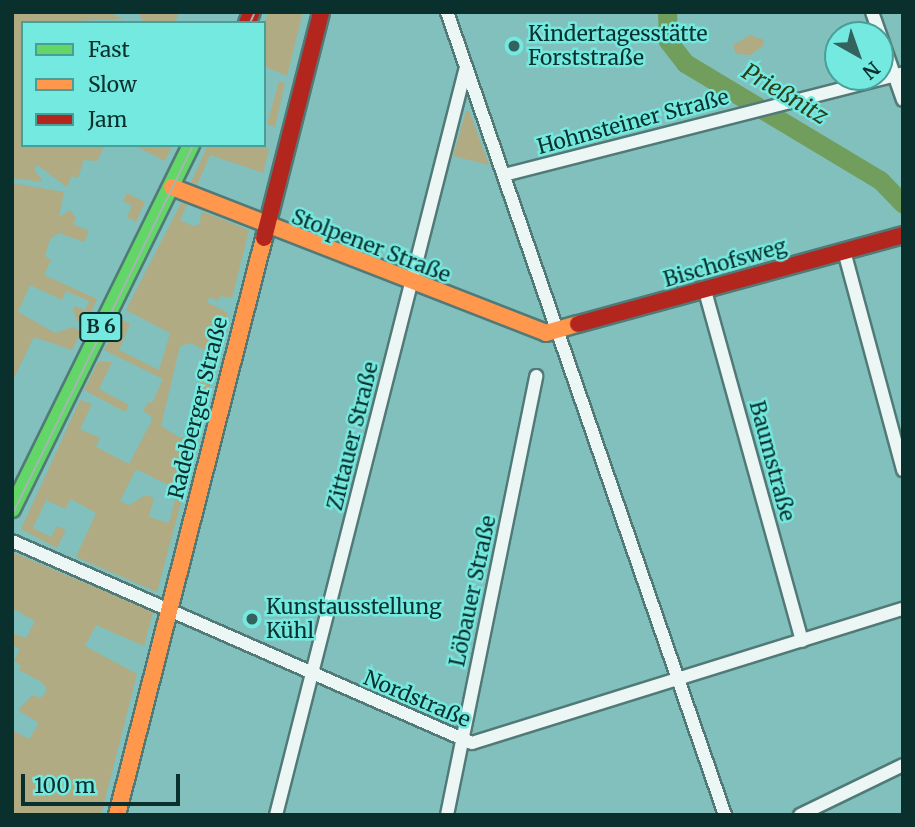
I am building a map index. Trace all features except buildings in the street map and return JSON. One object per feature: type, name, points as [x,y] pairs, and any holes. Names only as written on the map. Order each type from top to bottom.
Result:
[{"type":"street","name":"Radeberger Straße","points":[[117,815],[321,12]]},
{"type":"street","points":[[447,12],[725,815]]},
{"type":"street","points":[[872,12],[898,74],[903,100]]},
{"type":"street","name":"Zittauer Straße","points":[[276,815],[466,66]]},
{"type":"street","name":"Hohnsteiner Straße","points":[[504,175],[898,74]]},
{"type":"street","name":"B 6","points":[[12,509],[190,147]]},
{"type":"street","name":"Stolpener Straße","points":[[172,187],[266,227],[535,332],[558,332]]},
{"type":"street","name":"Bischofsweg","points":[[558,332],[903,235]]},
{"type":"street","points":[[844,251],[903,470]]},
{"type":"street","name":"Baumstraße","points":[[705,291],[802,641]]},
{"type":"street","name":"Löbauer Straße","points":[[447,815],[536,376]]},
{"type":"street","name":"Nordstraße","points":[[12,541],[462,741],[472,743],[680,681],[903,608]]},
{"type":"street","points":[[800,815],[903,765]]},
{"type":"shaded area","points":[[12,12],[109,12],[123,19],[21,21],[21,147],[104,147],[97,161],[84,160],[78,178],[72,176],[67,187],[37,165],[34,169],[43,182],[12,178]]},
{"type":"shaded area","points":[[179,12],[176,21],[143,21],[139,14]]},
{"type":"shaded area","points":[[269,12],[303,12],[287,76],[266,67],[265,21]]},
{"type":"shaded area","points":[[750,35],[764,40],[763,46],[750,55],[736,54],[733,45]]},
{"type":"shaded area","points":[[279,81],[285,83],[275,127],[267,124]]},
{"type":"shaded area","points":[[466,111],[469,111],[489,165],[453,156]]},
{"type":"shaded area","points":[[137,147],[172,147],[165,161]]},
{"type":"shaded area","points":[[207,147],[265,147],[269,150],[263,173],[210,155],[197,185],[191,182]]},
{"type":"shaded area","points":[[12,183],[64,192],[59,217],[70,210],[76,218],[73,224],[89,231],[84,242],[59,233],[50,239],[45,256],[51,260],[44,275],[97,299],[85,325],[77,320],[73,310],[75,306],[85,310],[89,301],[66,291],[62,300],[30,285],[18,312],[55,333],[73,327],[81,332],[72,350],[34,337],[12,382]]},
{"type":"shaded area","points":[[127,193],[145,202],[136,222],[127,217],[132,206],[123,201]]},
{"type":"shaded area","points":[[181,203],[187,205],[180,220],[193,226],[200,224],[201,211],[249,230],[232,298],[220,296],[218,301],[210,297],[207,302],[228,313],[217,357],[191,343],[180,346],[161,426],[179,437],[186,438],[206,362],[215,366],[183,492],[136,469],[120,501],[130,505],[145,495],[154,498],[149,517],[169,523],[176,496],[182,498],[157,592],[76,557],[96,513],[71,499],[65,509],[46,500],[33,528],[51,537],[57,526],[66,530],[57,548],[21,529],[80,400],[92,404],[80,429],[100,438],[96,447],[129,464],[151,422],[151,416],[143,411],[148,402],[152,403],[163,379],[104,350],[121,319],[130,324],[119,350],[159,370],[170,333],[126,310]]},
{"type":"shaded area","points":[[98,362],[112,362],[99,389],[129,405],[125,412],[84,390]]},
{"type":"shaded area","points":[[12,552],[153,612],[144,646],[96,625],[85,646],[137,674],[101,815],[12,815],[12,730],[29,739],[39,723],[18,710],[32,695],[41,698],[47,690],[42,682],[19,670],[21,665],[14,661],[20,649],[12,645],[12,633],[26,638],[35,621],[12,608]]},
{"type":"waterway","name":"Prießnitz","points":[[667,12],[668,41],[685,63],[880,180],[903,204]]},
{"type":"tram line","points":[[251,21],[255,12]]},
{"type":"tram line","points":[[12,515],[192,147]]},
{"type":"traffic: fast","points":[[12,509],[190,147]]},
{"type":"traffic: slow","points":[[172,187],[546,333],[578,324]]},
{"type":"traffic: slow","points":[[117,815],[264,238]]},
{"type":"traffic: jam","points":[[248,21],[252,12]]},
{"type":"traffic: jam","points":[[264,238],[321,12]]},
{"type":"traffic: jam","points":[[578,324],[903,235]]},
{"type":"place","name":"Kindertagesstätte Forststraße","points":[[514,46]]},
{"type":"place","name":"Kunstausstellung Kühl","points":[[252,619]]}]
